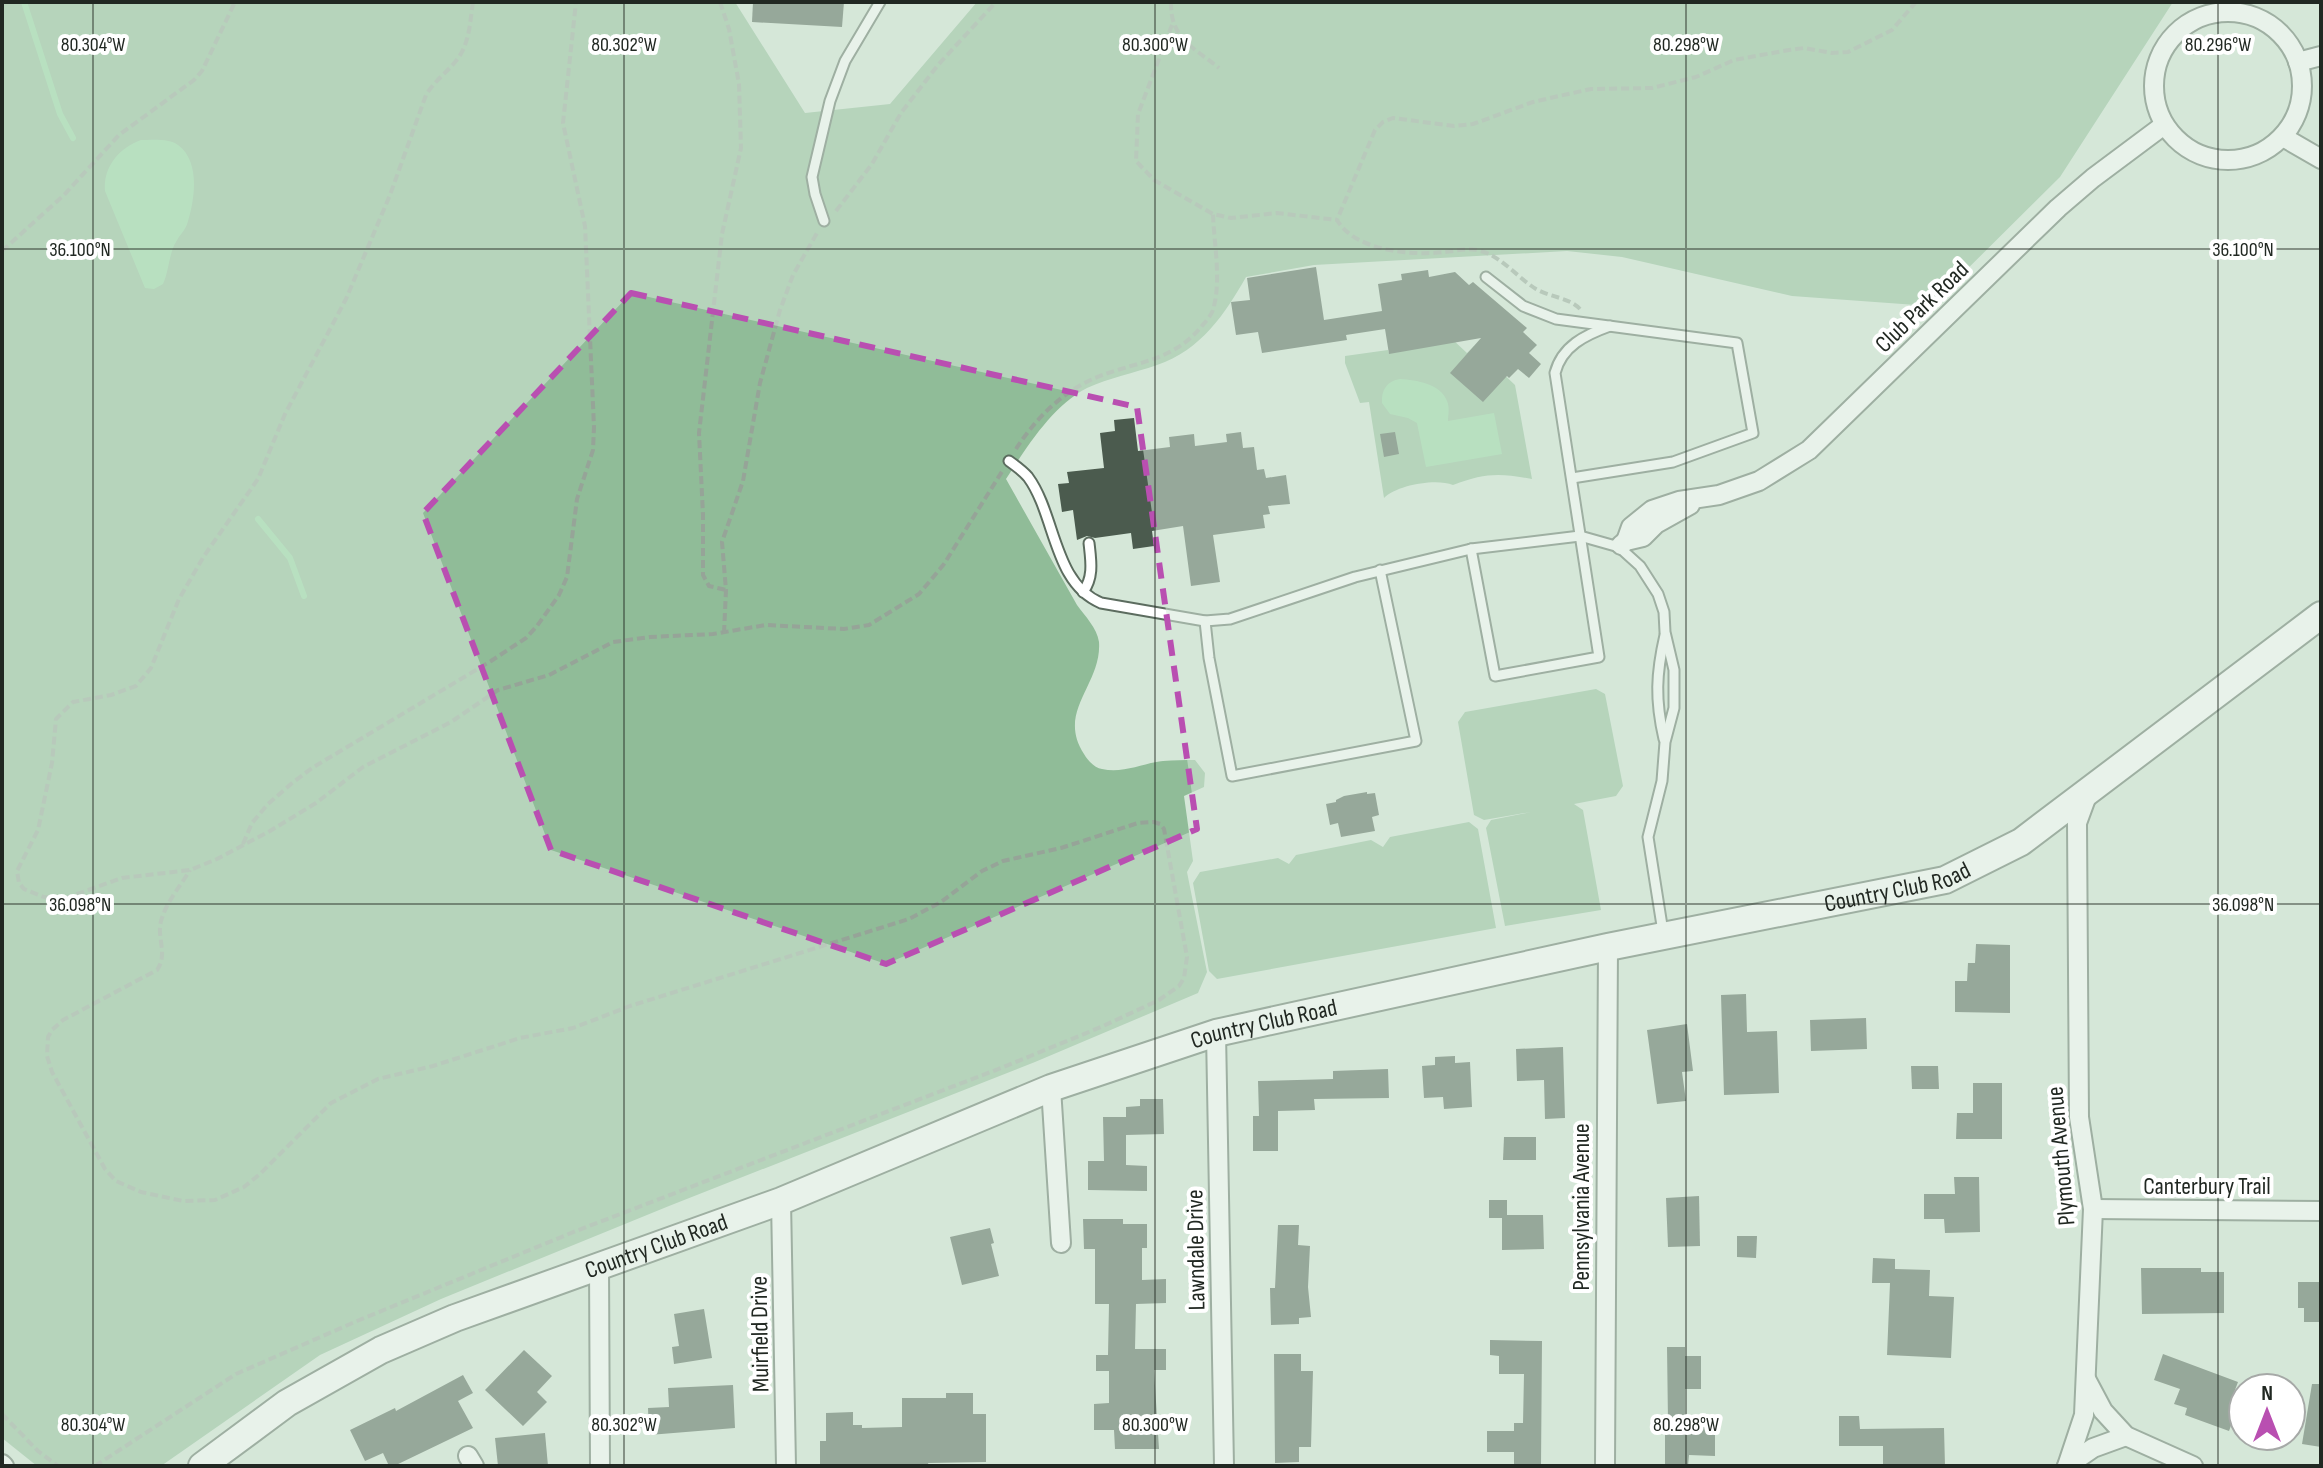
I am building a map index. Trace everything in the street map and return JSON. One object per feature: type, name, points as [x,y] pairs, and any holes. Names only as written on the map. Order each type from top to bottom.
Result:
[{"type":"main road","name":"Country Club Road","points":[[202,1466],[287,1403],[381,1350],[455,1318],[781,1201],[1051,1088],[1216,1033],[1608,947],[1945,880],[2021,842],[2321,615]]},
{"type":"street","points":[[2209,8],[2252,16],[2272,26],[2288,42],[2298,62],[2302,81],[2301,101],[2294,120],[2283,137],[2263,152],[2239,160],[2214,160],[2191,151],[2171,136],[2158,114],[2152,90],[2155,65],[2166,43],[2184,25],[2209,8]]},
{"type":"street","points":[[2298,62],[2321,56]]},
{"type":"street","name":"Club Park Road","points":[[1622,544],[1631,527],[1652,510],[1719,495],[1759,481],[1809,450],[2058,208],[2164,125]]},
{"type":"street","points":[[2283,137],[2321,159]]},
{"type":"street","name":"Plymouth Avenue","points":[[2067,1466],[2084,1415],[2093,1209],[2079,1117],[2078,1059],[2077,823],[2088,793]]},
{"type":"street","name":"Pennsylvania Avenue","points":[[1605,1466],[1608,947]]},
{"type":"street","name":"Lawndale Drive","points":[[1216,1033],[1224,1466]]},
{"type":"street","points":[[1051,1088],[1061,1243]]},
{"type":"street","name":"Muirfield Drive","points":[[781,1201],[786,1466]]},
{"type":"street","name":"Canterbury Trail","points":[[2093,1209],[2321,1211]]},
{"type":"street","points":[[599,1266],[600,1466]]},
{"type":"street","points":[[2086,1379],[2103,1411],[2126,1436],[2193,1466]]},
{"type":"street","points":[[2067,1466],[2093,1448],[2126,1436]]},
{"type":"lane","points":[[824,221],[812,177],[830,101],[845,61],[880,2]]},
{"type":"lane","points":[[1486,277],[1523,306],[1556,319],[1737,343],[1753,433],[1673,462],[1572,478]]},
{"type":"lane","points":[[1471,549],[1495,676],[1599,657],[1555,373],[1562,354],[1571,346],[1610,326]]},
{"type":"lane","points":[[1009,461],[1028,478],[1072,581],[1083,592],[1101,603],[1205,621],[1230,619],[1380,570],[1471,549],[1580,536],[1622,544],[1651,579],[1662,604],[1674,670],[1674,708],[1665,742],[1662,781],[1648,837],[1664,936]]},
{"type":"lane","points":[[1083,592],[1089,584],[1091,570],[1089,543]]},
{"type":"lane","points":[[1205,621],[1209,658],[1232,776],[1416,741],[1380,570]]},
{"type":"lane","points":[[1665,632],[1657,669],[1657,708],[1665,742]]},
{"type":"path","points":[[2,251],[64,195],[119,135],[194,80],[202,71],[235,2]]},
{"type":"path","points":[[473,2],[469,31],[461,54],[426,95],[390,195],[346,299],[285,414],[258,479],[204,556],[179,599],[151,668],[136,686],[111,695],[73,702],[56,719],[52,763],[38,830],[17,871],[19,883],[24,889],[44,897],[63,899],[122,878],[190,870],[242,846],[316,803],[363,767],[451,722],[498,690],[549,675],[613,642],[724,633],[781,624],[856,629],[878,621],[919,594],[944,564],[1031,430],[1066,394],[1084,383],[1169,354],[1190,341],[1209,318],[1214,308],[1216,282],[1213,214]]},
{"type":"path","points":[[242,846],[252,823],[268,804],[302,776],[526,638],[549,611],[567,577],[577,499],[593,450],[594,427],[585,226],[563,123],[576,2]]},
{"type":"path","points":[[720,2],[729,29],[739,84],[741,148],[722,234],[699,433],[703,575],[709,586],[726,590]]},
{"type":"path","points":[[724,633],[726,590],[722,542],[743,481],[760,383],[793,275],[824,221],[840,209],[872,164],[901,113],[938,65],[996,2]]},
{"type":"path","points":[[1171,2],[1172,25],[1138,114],[1136,161],[1154,180],[1213,214],[1231,218],[1277,213],[1337,220]]},
{"type":"path","points":[[1337,220],[1375,130],[1393,118],[1454,126],[1473,124],[1533,102],[1591,89],[1631,90],[1675,83],[1734,60],[1804,48],[1832,53],[1848,52],[1892,30],[1916,2]]},
{"type":"path","points":[[1172,25],[1178,35],[1219,68]]},
{"type":"path","points":[[1337,220],[1356,239],[1383,248],[1422,253],[1465,248],[1484,251],[1533,287],[1580,307],[1583,322]]},
{"type":"path","points":[[95,1466],[236,1374],[576,1231],[1101,1027],[1170,993],[1184,978],[1187,967],[1164,829],[1154,822],[1138,823],[1061,848],[992,865],[941,902],[909,919],[630,1006],[573,1028],[520,1038],[433,1066],[378,1079],[331,1103],[244,1187],[215,1200],[183,1201],[125,1187],[105,1169],[52,1072],[46,1045],[52,1030],[63,1020],[157,970],[162,963],[160,926],[165,911],[190,870]]},
{"type":"path","points":[[2,1414],[38,1451],[58,1466]]},
{"type":"highlighted area","points":[[631,293],[1137,407],[1197,829],[886,964],[551,850],[423,513]]},
{"type":"shaded area","points":[[2,2],[735,2],[805,113],[890,104],[977,2],[2173,2],[2060,177],[1930,306],[1792,296],[1622,257],[1567,251],[1314,265],[1246,277],[1220,317],[1187,350],[1157,365],[1087,388],[1063,405],[1041,428],[1006,479],[1098,637],[1098,657],[1075,724],[1077,739],[1086,757],[1097,767],[1110,770],[1163,761],[1195,760],[1205,773],[1204,787],[1184,796],[1193,861],[1187,872],[1207,972],[1198,993],[1035,1062],[441,1299],[320,1355],[161,1466],[37,1466],[2,1438]]},
{"type":"shaded area","points":[[141,140],[165,140],[178,145],[190,160],[194,180],[187,224],[174,246],[163,284],[154,289],[145,288],[105,191],[107,174],[114,160],[119,153]]},
{"type":"shaded area","points":[[1452,339],[1467,353],[1474,346],[1515,385],[1532,479],[1492,475],[1453,485],[1427,483],[1407,486],[1384,498],[1369,402],[1360,403],[1345,356],[1388,350],[1389,353]]},
{"type":"shaded area","points":[[1400,379],[1434,387],[1444,395],[1449,409],[1448,421],[1494,413],[1502,454],[1426,467],[1417,423],[1390,414],[1382,403],[1386,387]]},
{"type":"shaded area","points":[[1596,689],[1605,694],[1623,786],[1616,796],[1574,804],[1583,810],[1601,910],[1505,926],[1486,828],[1491,820],[1531,812],[1484,820],[1474,815],[1458,722],[1465,712]]},
{"type":"shaded area","points":[[1469,822],[1478,829],[1496,928],[1217,979],[1209,971],[1193,883],[1200,872],[1278,858],[1289,864],[1296,855],[1371,840],[1383,847],[1390,837]]},
{"type":"building","points":[[753,2],[844,2],[842,27],[752,22]]},
{"type":"building","points":[[1316,267],[1324,320],[1382,311],[1378,284],[1402,280],[1401,274],[1428,270],[1429,277],[1455,272],[1469,285],[1473,282],[1527,328],[1523,332],[1537,345],[1529,353],[1541,364],[1529,378],[1518,369],[1509,378],[1507,376],[1483,402],[1450,373],[1481,338],[1389,354],[1385,329],[1346,335],[1347,340],[1262,353],[1258,332],[1236,335],[1231,302],[1250,300],[1247,278]]},
{"type":"building","points":[[1134,418],[1138,451],[1170,447],[1169,437],[1194,434],[1195,446],[1227,442],[1226,434],[1241,432],[1243,448],[1254,447],[1257,470],[1264,469],[1266,478],[1286,475],[1290,504],[1268,506],[1270,514],[1263,515],[1265,528],[1213,535],[1220,582],[1191,586],[1183,526],[1152,531],[1154,546],[1133,549],[1131,533],[1095,538],[1087,536],[1077,540],[1073,510],[1062,512],[1058,484],[1069,483],[1067,472],[1104,468],[1100,433],[1115,431],[1114,420]]},
{"type":"building","points":[[1395,432],[1399,454],[1384,457],[1380,434]]},
{"type":"building","points":[[1375,793],[1379,815],[1372,817],[1375,831],[1341,837],[1338,823],[1330,825],[1326,804],[1344,796]]},
{"type":"building","points":[[1976,944],[2010,945],[2010,1013],[1955,1012],[1955,981],[1967,981],[1968,963],[1975,963]]},
{"type":"building","points":[[1746,994],[1747,1032],[1777,1031],[1779,1093],[1724,1095],[1721,995]]},
{"type":"building","points":[[1866,1018],[1867,1049],[1811,1051],[1810,1020]]},
{"type":"building","points":[[1687,1024],[1693,1071],[1682,1072],[1686,1101],[1657,1104],[1647,1030]]},
{"type":"building","points":[[1563,1047],[1565,1118],[1545,1119],[1544,1080],[1517,1081],[1516,1049]]},
{"type":"building","points":[[1455,1056],[1455,1063],[1470,1062],[1472,1107],[1444,1109],[1443,1097],[1424,1098],[1422,1066],[1435,1065],[1435,1057]]},
{"type":"building","points":[[1911,1066],[1938,1066],[1939,1089],[1912,1089]]},
{"type":"building","points":[[1388,1069],[1389,1098],[1314,1099],[1315,1110],[1278,1111],[1278,1151],[1253,1151],[1253,1116],[1259,1116],[1258,1081],[1333,1079],[1333,1071]]},
{"type":"building","points":[[1973,1083],[2002,1083],[2002,1139],[1956,1139],[1957,1113],[1973,1113]]},
{"type":"building","points":[[1140,1099],[1163,1099],[1164,1134],[1126,1135],[1126,1165],[1147,1166],[1147,1191],[1088,1190],[1088,1161],[1104,1161],[1103,1117],[1126,1117],[1126,1107],[1140,1106]]},
{"type":"building","points":[[1504,1137],[1536,1137],[1536,1160],[1503,1160]]},
{"type":"building","points":[[1954,1177],[1979,1177],[1980,1232],[1945,1233],[1944,1219],[1924,1219],[1924,1194],[1955,1194]]},
{"type":"building","points":[[1699,1196],[1700,1246],[1668,1247],[1666,1198]]},
{"type":"building","points":[[1489,1200],[1507,1200],[1507,1215],[1543,1215],[1544,1249],[1502,1250],[1502,1218],[1489,1218]]},
{"type":"building","points":[[1083,1219],[1123,1219],[1123,1224],[1147,1224],[1147,1248],[1142,1248],[1142,1280],[1166,1279],[1166,1303],[1136,1304],[1135,1349],[1166,1349],[1166,1370],[1154,1370],[1159,1449],[1115,1449],[1114,1430],[1094,1430],[1094,1404],[1109,1403],[1109,1371],[1096,1371],[1096,1355],[1108,1355],[1109,1304],[1095,1304],[1095,1249],[1084,1249]]},
{"type":"building","points":[[1278,1225],[1299,1225],[1298,1245],[1310,1246],[1308,1287],[1311,1317],[1299,1318],[1299,1324],[1271,1325],[1270,1288],[1275,1288]]},
{"type":"building","points":[[990,1228],[999,1276],[962,1285],[950,1237]]},
{"type":"building","points":[[1737,1236],[1757,1236],[1756,1258],[1737,1257]]},
{"type":"building","points":[[1873,1258],[1895,1259],[1895,1269],[1930,1270],[1929,1296],[1954,1297],[1951,1358],[1887,1355],[1890,1283],[1872,1283]]},
{"type":"building","points":[[2141,1268],[2201,1268],[2201,1272],[2224,1272],[2224,1313],[2142,1314]]},
{"type":"building","points":[[2298,1282],[2321,1282],[2321,1322],[2304,1322],[2304,1308],[2298,1308]]},
{"type":"building","points":[[704,1309],[712,1358],[674,1364],[672,1347],[679,1346],[674,1314]]},
{"type":"building","points":[[1490,1340],[1542,1341],[1541,1466],[1514,1466],[1514,1452],[1487,1452],[1487,1431],[1514,1431],[1514,1423],[1523,1423],[1524,1374],[1499,1374],[1499,1356],[1490,1355]]},
{"type":"building","points":[[1667,1347],[1685,1347],[1685,1356],[1701,1356],[1701,1389],[1685,1389],[1685,1422],[1715,1423],[1715,1456],[1689,1455],[1688,1466],[1665,1466]]},
{"type":"building","points":[[524,1350],[552,1376],[537,1392],[547,1402],[523,1426],[485,1390]]},
{"type":"building","points":[[1274,1354],[1301,1354],[1301,1371],[1313,1371],[1311,1447],[1299,1447],[1299,1462],[1275,1463]]},
{"type":"building","points":[[2163,1354],[2227,1378],[2227,1430],[2185,1415],[2187,1408],[2174,1404],[2180,1389],[2154,1380]]},
{"type":"building","points":[[463,1375],[473,1393],[458,1401],[473,1428],[394,1466],[389,1466],[383,1453],[365,1461],[350,1430],[395,1408],[396,1411]]},
{"type":"building","points":[[2312,1384],[2321,1384],[2321,1447],[2307,1445],[2307,1414]]},
{"type":"building","points":[[733,1385],[735,1428],[649,1435],[648,1408],[669,1407],[668,1388]]},
{"type":"building","points":[[946,1393],[973,1393],[973,1414],[986,1414],[986,1462],[928,1463],[929,1466],[820,1466],[820,1441],[826,1441],[826,1413],[853,1412],[853,1425],[862,1425],[862,1428],[902,1427],[902,1398],[946,1398]]},
{"type":"building","points":[[1839,1416],[1859,1416],[1860,1429],[1944,1428],[1945,1466],[1883,1466],[1883,1446],[1839,1446]]},
{"type":"building","points":[[545,1433],[548,1466],[498,1466],[495,1438]]},
{"type":"waterway","points":[[24,2],[60,114],[73,138]]},
{"type":"waterway","points":[[258,519],[290,558],[304,596]]}]
